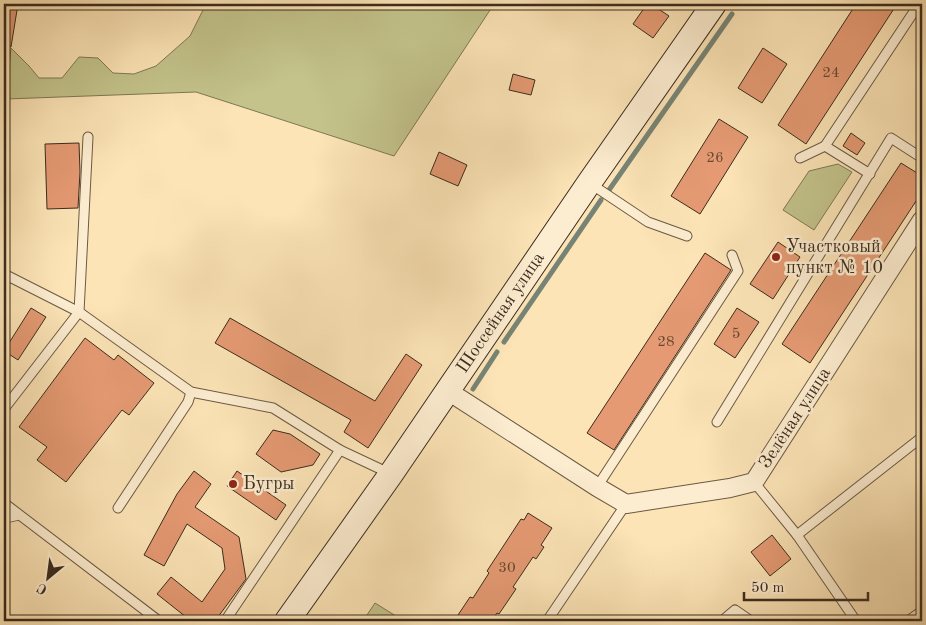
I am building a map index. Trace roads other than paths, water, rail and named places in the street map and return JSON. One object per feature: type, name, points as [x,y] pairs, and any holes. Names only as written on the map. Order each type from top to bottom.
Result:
[{"type":"main road","name":"Шоссейная улица","points":[[287,621],[391,474],[589,182],[714,4]]},
{"type":"street","name":"Зелёная улица","points":[[626,504],[730,488],[754,482],[922,220]]},
{"type":"street","points":[[448,391],[626,504]]},
{"type":"lane","points":[[800,158],[825,146],[918,4]]},
{"type":"lane","points":[[4,409],[78,312],[88,136]]},
{"type":"lane","points":[[717,422],[892,138],[922,158]]},
{"type":"lane","points":[[825,146],[870,174]]},
{"type":"lane","points":[[589,182],[648,222],[687,236]]},
{"type":"lane","points":[[597,487],[738,271],[732,254]]},
{"type":"lane","points":[[4,274],[78,312],[191,392],[272,408],[340,450],[391,474]]},
{"type":"lane","points":[[118,508],[188,402],[191,392]]},
{"type":"lane","points":[[798,535],[922,437]]},
{"type":"lane","points":[[225,621],[340,450]]},
{"type":"lane","points":[[754,482],[798,535],[856,621]]},
{"type":"lane","points":[[4,504],[159,621]]},
{"type":"lane","points":[[547,621],[626,504]]},
{"type":"lane","points":[[4,520],[18,515]]},
{"type":"lane","points":[[722,621],[736,610],[751,621]]},
{"type":"lane","points":[[908,621],[922,611]]},
{"type":"waterway","points":[[609,190],[732,14]]},
{"type":"waterway","points":[[504,342],[601,200]]},
{"type":"waterway","points":[[473,389],[497,352]]},
{"type":"place","name":"Участковый пункт № 10","points":[[776,257]]},
{"type":"place","name":"Бугры","points":[[233,484]]}]
